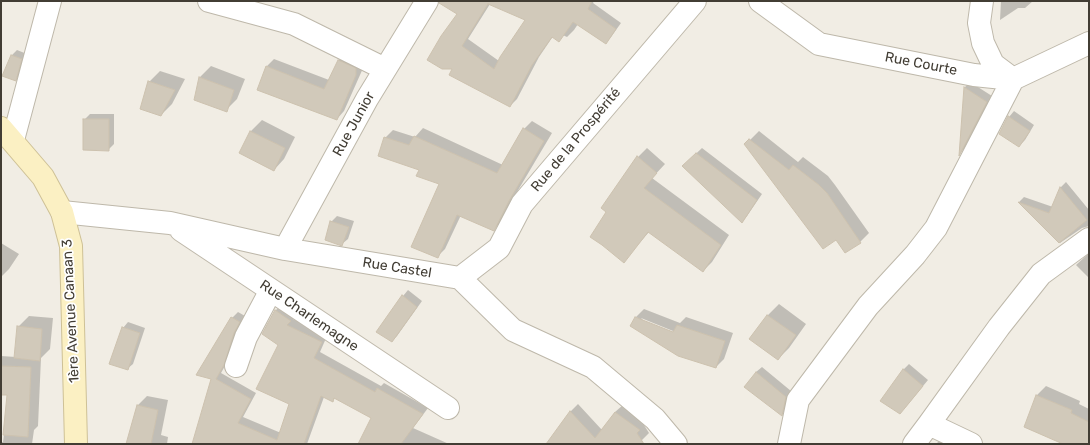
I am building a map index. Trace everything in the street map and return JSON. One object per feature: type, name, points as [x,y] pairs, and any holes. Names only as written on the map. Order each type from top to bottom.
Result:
[{"type":"main road","name":"1ère Avenue Canaan 3","points":[[7,134],[43,178],[62,212],[71,246],[76,444]]},
{"type":"street","points":[[7,134],[50,1]]},
{"type":"street","points":[[209,1],[294,24],[384,69]]},
{"type":"street","name":"Rue Junior","points":[[285,249],[384,69],[427,1]]},
{"type":"street","name":"Rue de la Prospérité","points":[[460,278],[499,248],[522,204],[695,1]]},
{"type":"street","name":"Rue Courte","points":[[760,1],[819,44],[974,75],[1013,79]]},
{"type":"street","points":[[982,1],[980,23],[983,43],[994,64],[1013,79]]},
{"type":"street","points":[[789,444],[798,400],[868,306],[915,255],[936,228],[1013,79],[1089,43]]},
{"type":"street","name":"Rue Castel","points":[[62,212],[170,223],[285,249],[460,278]]},
{"type":"street","name":"Rue Charlemagne","points":[[170,223],[448,408]]},
{"type":"street","points":[[914,444],[999,326],[1041,274],[1089,239]]},
{"type":"street","points":[[460,278],[513,330],[593,367],[655,419],[676,444]]},
{"type":"street","points":[[236,366],[246,337],[271,290]]},
{"type":"street","points":[[929,424],[971,444]]},
{"type":"building","points":[[439,1],[592,1],[588,9],[616,29],[606,44],[573,22],[559,42],[552,37],[532,65],[510,107],[449,75],[452,69],[442,69],[427,60],[441,36],[457,14],[439,3]],"holes":[[[488,4],[525,20],[500,57],[494,69],[462,46]]]},
{"type":"building","points":[[11,55],[22,59],[16,81],[2,76]]},
{"type":"building","points":[[338,60],[356,68],[356,75],[337,120],[257,90],[266,66],[324,89]]},
{"type":"building","points":[[199,77],[234,90],[227,112],[194,100]]},
{"type":"building","points":[[148,81],[175,90],[161,116],[140,109]]},
{"type":"building","points":[[964,87],[987,102],[959,156]]},
{"type":"building","points":[[1008,116],[1030,131],[1019,147],[999,134]]},
{"type":"building","points":[[83,119],[109,119],[109,151],[83,150]]},
{"type":"building","points":[[523,128],[544,141],[509,201],[494,231],[457,215],[438,258],[411,247],[439,184],[416,176],[419,170],[378,156],[384,137],[409,145],[414,136],[497,173]]},
{"type":"building","points":[[250,131],[285,148],[274,171],[239,153]]},
{"type":"building","points":[[749,139],[789,170],[793,165],[819,185],[827,193],[861,243],[845,253],[836,240],[823,249],[744,144]]},
{"type":"building","points":[[696,153],[757,200],[742,223],[682,166]]},
{"type":"building","points":[[637,156],[657,173],[644,188],[721,245],[703,272],[648,232],[624,263],[590,237],[606,212],[601,208]]},
{"type":"building","points":[[1060,187],[1087,220],[1059,243],[1018,202],[1049,213]]},
{"type":"building","points":[[330,221],[349,227],[342,246],[325,240]]},
{"type":"building","points":[[402,295],[417,307],[392,342],[376,332]]},
{"type":"building","points":[[275,310],[291,321],[287,325],[322,342],[314,358],[375,392],[377,388],[423,414],[401,444],[358,444],[371,418],[334,398],[333,402],[321,396],[304,444],[192,444],[211,379],[196,375],[231,317],[240,322],[234,333],[224,365],[216,379],[251,399],[238,423],[277,440],[289,404],[256,389],[278,345],[262,334]]},
{"type":"building","points":[[767,315],[796,335],[778,360],[749,339]]},
{"type":"building","points":[[635,317],[673,332],[677,325],[725,341],[716,368],[678,356],[630,326]]},
{"type":"building","points":[[17,326],[42,329],[40,361],[14,358]]},
{"type":"building","points":[[122,327],[140,333],[128,370],[109,364]]},
{"type":"building","points":[[1,366],[31,367],[28,437],[3,435],[7,395],[1,395]]},
{"type":"building","points":[[903,369],[923,386],[900,414],[880,401]]},
{"type":"building","points":[[756,372],[786,397],[782,416],[744,387]]},
{"type":"building","points":[[1036,395],[1072,410],[1071,413],[1089,422],[1089,444],[1063,444],[1024,427]]},
{"type":"building","points":[[137,405],[158,410],[151,444],[126,444]]},
{"type":"building","points":[[570,411],[595,438],[615,412],[640,430],[637,433],[644,444],[546,444]]}]
